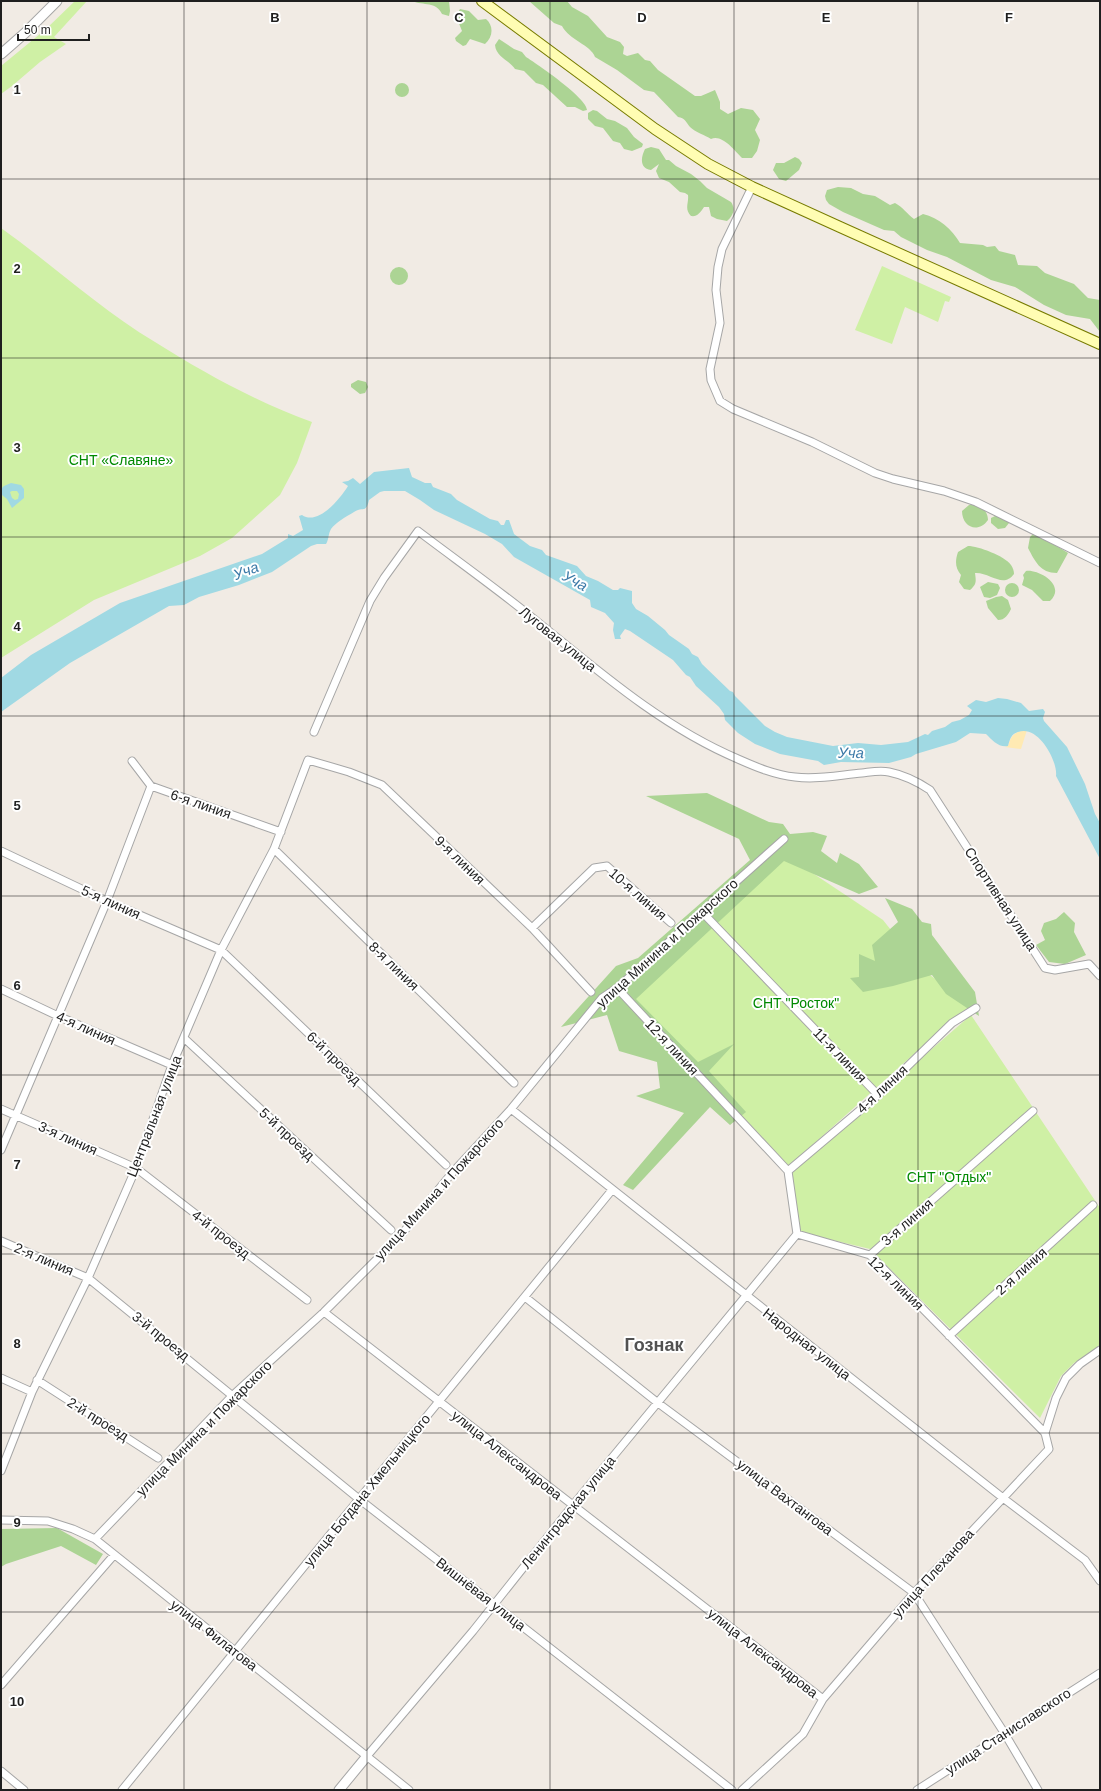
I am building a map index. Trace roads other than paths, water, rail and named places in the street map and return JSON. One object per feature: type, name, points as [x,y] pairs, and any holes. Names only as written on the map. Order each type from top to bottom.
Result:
[{"type":"main road","points":[[482,1],[684,149],[708,164],[752,186],[1100,344]]},
{"type":"street","points":[[1,54],[25,33],[57,1]]},
{"type":"street","points":[[752,186],[722,249],[716,290],[720,323],[710,369],[711,380],[720,400],[733,409],[806,440],[875,473],[893,479],[944,491],[976,502],[1100,563]]},
{"type":"street","name":"Луговая улица","points":[[314,732],[370,601],[384,578],[418,531],[529,615],[615,685],[712,748],[762,769],[796,778],[878,771],[888,772],[920,783]]},
{"type":"street","name":"Центральная улица","points":[[1,1471],[37,1380],[88,1278],[136,1168],[172,1065],[221,950],[274,848],[308,760]]},
{"type":"street","name":"9-я линия","points":[[308,760],[349,772],[382,785],[532,928],[591,992]]},
{"type":"street","points":[[1,1150],[107,901],[151,786],[132,761]]},
{"type":"street","name":"Спортивная улица","points":[[920,783],[930,790],[1045,968],[1055,970],[1089,964],[1100,976]]},
{"type":"street","name":"6-я линия","points":[[151,786],[281,832]]},
{"type":"street","name":"улица Минина и Пожарского","points":[[94,1539],[233,1395],[324,1312],[400,1235],[452,1173],[510,1109],[602,998],[617,988],[784,839]]},
{"type":"street","name":"8-я линия","points":[[274,848],[514,1083]]},
{"type":"street","name":"5-я линия","points":[[1,851],[107,901],[221,950]]},
{"type":"street","name":"10-я линия","points":[[532,928],[594,868],[607,866],[672,923]]},
{"type":"street","name":"11-я линия","points":[[702,912],[878,1095]]},
{"type":"street","name":"6-й проезд","points":[[221,950],[446,1165]]},
{"type":"street","name":"12-я линия","points":[[617,988],[788,1171]]},
{"type":"street","name":"4-я линия","points":[[1,989],[58,1016],[172,1065]]},
{"type":"street","name":"4-я линия","points":[[788,1171],[878,1095],[952,1023],[976,1008]]},
{"type":"street","name":"5-й проезд","points":[[184,1038],[391,1230]]},
{"type":"street","name":"3-я линия","points":[[1,1109],[136,1168]]},
{"type":"street","name":"Народная улица","points":[[510,1109],[1003,1498],[1085,1560],[1100,1581]]},
{"type":"street","name":"3-я линия","points":[[870,1255],[1033,1111]]},
{"type":"street","name":"4-й проезд","points":[[136,1168],[307,1300]]},
{"type":"street","points":[[788,1171],[797,1234]]},
{"type":"street","name":"улица Богдана Хмельницкого","points":[[122,1790],[612,1190]]},
{"type":"street","name":"2-я линия","points":[[949,1336],[1093,1205]]},
{"type":"street","name":"12-я линия","points":[[797,1234],[870,1255],[1045,1433]]},
{"type":"street","name":"Ленинградская улица","points":[[340,1790],[473,1631],[572,1505],[797,1234]]},
{"type":"street","name":"2-я линия","points":[[1,1240],[88,1278]]},
{"type":"street","name":"3-й проезд","points":[[88,1278],[233,1395]]},
{"type":"street","name":"улица Вахтангова","points":[[525,1297],[658,1403],[914,1593],[1005,1734]]},
{"type":"street","name":"улица Александрова","points":[[324,1312],[823,1699]]},
{"type":"street","name":"улица Плеханова","points":[[742,1790],[803,1734],[823,1699],[914,1593],[1049,1449],[1045,1433],[1056,1398],[1066,1378],[1080,1364],[1100,1350]]},
{"type":"street","points":[[1,1378],[32,1392]]},
{"type":"street","name":"2-й проезд","points":[[37,1380],[158,1458]]},
{"type":"street","name":"Вишнёвая улица","points":[[233,1395],[359,1498],[732,1790]]},
{"type":"street","name":"улица Филатова","points":[[1,1520],[48,1521],[73,1529],[94,1539],[409,1790]]},
{"type":"street","points":[[1,1685],[114,1555]]},
{"type":"street","name":"улица Станиславского","points":[[917,1790],[1100,1673]]},
{"type":"street","points":[[1005,1734],[1038,1790]]},
{"type":"street","points":[[1,1771],[24,1790]]},
{"type":"water","name":"Уча","points":[[409,468],[412,477],[425,483],[431,483],[433,487],[451,494],[457,500],[490,519],[498,521],[501,525],[504,525],[506,520],[509,520],[514,534],[530,546],[542,550],[546,555],[577,566],[586,576],[613,590],[618,590],[620,588],[632,591],[632,603],[636,609],[648,616],[669,635],[689,649],[692,654],[698,657],[702,664],[730,691],[733,692],[735,696],[765,726],[787,737],[833,746],[858,743],[881,745],[908,742],[925,734],[928,735],[932,731],[960,720],[969,715],[972,710],[967,706],[976,700],[986,702],[998,698],[1007,699],[1021,703],[1029,711],[1043,709],[1045,712],[1043,718],[1044,721],[1067,747],[1085,784],[1095,814],[1100,823],[1100,859],[1056,776],[1056,769],[1050,753],[1045,745],[1033,733],[1025,731],[1018,732],[1011,737],[1008,746],[1002,746],[986,734],[970,733],[956,742],[889,763],[841,762],[824,765],[818,761],[780,754],[755,744],[738,733],[725,720],[724,714],[719,707],[696,686],[690,677],[686,675],[673,660],[625,629],[620,636],[621,639],[615,639],[613,630],[614,623],[605,613],[591,607],[590,600],[514,557],[502,544],[485,534],[434,510],[405,491],[380,492],[369,500],[367,507],[357,510],[333,527],[330,531],[326,544],[311,546],[272,572],[239,585],[199,597],[184,605],[169,606],[70,663],[1,712],[1,678],[31,655],[120,603],[262,554],[288,538],[288,534],[293,536],[303,530],[299,516],[315,517],[328,510],[340,498],[348,486],[342,482],[353,478],[360,484],[374,472]]},
{"type":"water","points":[[11,483],[21,485],[24,489],[24,498],[12,508],[7,499],[2,495],[2,488]],"holes":[[[17,491],[19,494],[18,499],[15,500],[12,498],[10,492]]]},
{"type":"district","name":"Гознак","points":[[654,1345]]},
{"type":"park label","name":"СНТ «Славяне»","points":[[121,460]]},
{"type":"park label","name":"СНТ \"Росток\"","points":[[796,1003]]},
{"type":"park label","name":"СНТ \"Отдых\"","points":[[949,1177]]}]
